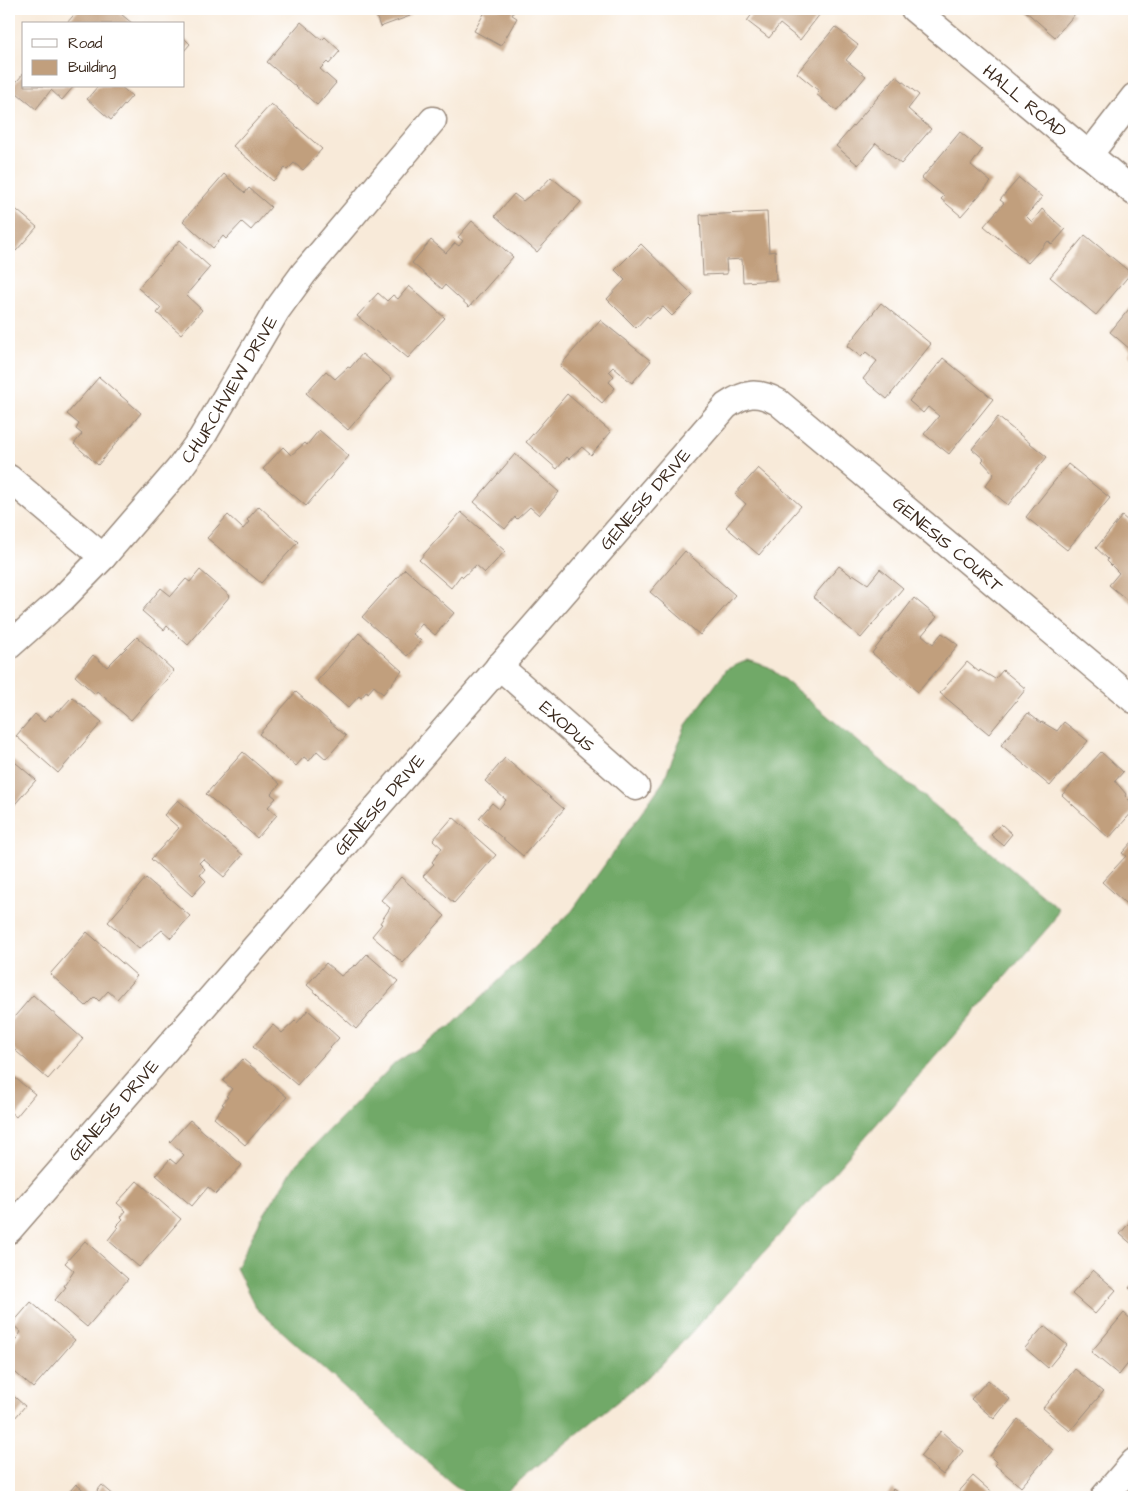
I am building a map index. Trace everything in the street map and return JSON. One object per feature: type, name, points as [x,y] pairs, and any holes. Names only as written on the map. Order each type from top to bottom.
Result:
[{"type":"street","name":"HALL ROAD","points":[[914,9],[1134,192]]},
{"type":"street","points":[[1089,154],[1134,97]]},
{"type":"street","name":"CHURCHVIEW DRIVE","points":[[9,646],[63,598],[103,557],[179,470],[200,439],[277,310],[304,273],[433,120]]},
{"type":"street","name":"GENESIS DRIVE","points":[[9,1230],[726,406],[740,397],[758,394]]},
{"type":"street","name":"GENESIS COURT","points":[[758,394],[778,402],[1134,700]]},
{"type":"street","points":[[9,478],[103,557]]},
{"type":"street","name":"EXODUS","points":[[499,666],[636,787]]},
{"type":"street","points":[[1104,1497],[1134,1462]]},
{"type":"green space","points":[[748,660],[769,667],[1059,909],[1052,923],[791,1222],[660,1367],[499,1497],[470,1497],[449,1481],[256,1308],[236,1268],[261,1219],[297,1163],[395,1063],[450,1027],[572,911],[663,782],[686,725],[727,669]]},
{"type":"building","points":[[79,9],[115,9],[131,22],[68,22]]},
{"type":"building","points":[[374,9],[408,9],[410,16],[380,27]]},
{"type":"building","points":[[480,9],[515,9],[512,15],[517,18],[501,46],[474,31],[485,12]]},
{"type":"building","points":[[756,9],[813,9],[820,14],[800,40],[780,24],[769,38],[747,21]]},
{"type":"building","points":[[1023,9],[1069,9],[1075,14],[1055,37]]},
{"type":"building","points":[[301,22],[322,40],[325,37],[340,51],[329,64],[327,62],[320,69],[336,83],[317,105],[267,62]]},
{"type":"building","points":[[835,27],[858,45],[846,60],[866,76],[837,111],[816,94],[819,91],[797,73]]},
{"type":"building","points":[[185,39],[190,44],[185,50]]},
{"type":"building","points":[[22,75],[22,88],[72,88],[62,100],[51,90],[36,109],[11,88]]},
{"type":"building","points":[[896,76],[919,95],[908,109],[931,129],[901,164],[876,143],[858,165],[836,146]]},
{"type":"building","points":[[96,88],[122,88],[132,96],[111,120],[87,99]]},
{"type":"building","points":[[271,104],[322,149],[303,170],[294,163],[287,170],[285,168],[273,181],[233,146]]},
{"type":"building","points":[[960,132],[982,150],[971,165],[991,182],[961,216],[941,199],[944,196],[922,178]]},
{"type":"building","points":[[224,174],[245,193],[249,188],[271,207],[251,230],[242,222],[226,239],[223,236],[213,248],[183,221]]},
{"type":"building","points":[[551,177],[581,202],[537,252],[495,216],[514,194],[523,201],[538,191]]},
{"type":"building","points":[[1019,178],[1042,197],[1026,216],[1032,222],[1042,209],[1065,230],[1052,245],[1048,241],[1028,263],[984,226],[1004,203],[1000,200]]},
{"type":"building","points":[[12,206],[37,227],[16,251],[9,245],[9,210]]},
{"type":"building","points":[[767,212],[769,252],[775,251],[776,280],[743,282],[742,259],[726,260],[727,274],[703,275],[700,215]]},
{"type":"building","points":[[472,221],[513,257],[469,307],[445,285],[442,289],[412,263],[431,240],[446,253],[455,243],[459,246],[463,241],[458,237]]},
{"type":"building","points":[[1085,235],[1131,273],[1096,315],[1050,277]]},
{"type":"building","points":[[180,240],[210,267],[186,295],[202,310],[181,334],[157,313],[161,308],[138,288]]},
{"type":"building","points":[[641,244],[693,295],[672,316],[663,307],[649,318],[647,316],[636,328],[607,299],[625,280],[615,270]]},
{"type":"building","points":[[409,286],[445,318],[408,358],[357,316],[378,293],[387,301],[393,295],[398,299]]},
{"type":"building","points":[[881,303],[931,344],[887,399],[863,379],[877,361],[866,352],[861,357],[847,346]]},
{"type":"building","points":[[1134,303],[1134,358],[1129,354],[1131,350],[1110,332]]},
{"type":"building","points":[[600,320],[651,361],[632,383],[613,367],[609,371],[614,376],[609,382],[615,388],[602,403],[560,366]]},
{"type":"building","points":[[362,354],[392,379],[348,430],[306,393],[326,371],[335,379],[348,367],[350,368]]},
{"type":"building","points":[[943,358],[993,399],[949,454],[924,434],[939,416],[928,407],[923,413],[909,401]]},
{"type":"building","points":[[99,377],[141,413],[98,465],[74,444],[82,434],[76,429],[79,424],[67,414]]},
{"type":"building","points":[[567,394],[611,432],[591,455],[582,447],[569,459],[567,457],[557,469],[526,442]]},
{"type":"building","points":[[998,417],[1047,457],[1008,505],[985,486],[994,474],[982,461],[984,459],[972,449]]},
{"type":"building","points":[[319,430],[349,456],[306,506],[263,469],[283,447],[291,455],[305,443],[307,445]]},
{"type":"building","points":[[515,454],[559,492],[539,515],[530,507],[517,519],[515,517],[505,529],[474,502]]},
{"type":"building","points":[[1068,464],[1110,498],[1067,550],[1026,517]]},
{"type":"building","points":[[758,468],[801,506],[759,555],[726,527],[746,504],[735,494]]},
{"type":"building","points":[[259,506],[298,542],[261,583],[207,538],[228,515],[243,529],[249,522],[247,520]]},
{"type":"building","points":[[461,512],[505,551],[485,573],[476,565],[463,577],[461,575],[451,588],[419,560]]},
{"type":"building","points":[[1122,516],[1134,526],[1134,601],[1132,604],[1109,585],[1119,573],[1096,548]]},
{"type":"building","points":[[685,551],[735,595],[700,635],[650,592]]},
{"type":"building","points":[[839,566],[852,576],[853,574],[868,584],[880,569],[903,588],[861,638],[813,597]]},
{"type":"building","points":[[405,569],[454,613],[435,635],[422,624],[413,634],[421,641],[407,656],[362,617]]},
{"type":"building","points":[[200,570],[230,596],[188,645],[167,626],[164,630],[142,611],[161,588],[171,596],[186,579],[190,582]]},
{"type":"building","points":[[914,598],[937,617],[922,635],[933,644],[942,633],[958,645],[918,692],[872,653]]},
{"type":"building","points":[[359,633],[402,671],[383,694],[374,686],[361,698],[359,696],[348,708],[317,681]]},
{"type":"building","points":[[137,637],[174,671],[131,720],[97,691],[95,694],[75,676],[93,655],[107,667]]},
{"type":"building","points":[[967,662],[979,672],[980,670],[995,679],[1003,670],[1026,689],[989,734],[940,693]]},
{"type":"building","points":[[296,692],[346,736],[326,759],[317,751],[309,761],[304,757],[296,766],[259,734]]},
{"type":"building","points":[[72,697],[102,722],[58,773],[16,736],[35,714],[44,722],[50,715],[51,717],[57,710],[59,711]]},
{"type":"building","points":[[1028,713],[1041,723],[1057,731],[1064,722],[1088,741],[1050,786],[1001,745]]},
{"type":"building","points":[[243,752],[280,784],[271,794],[276,798],[268,807],[277,815],[257,838],[206,794]]},
{"type":"building","points":[[1101,752],[1123,772],[1115,781],[1134,805],[1134,810],[1109,838],[1062,795]]},
{"type":"building","points":[[9,757],[36,780],[9,811]]},
{"type":"building","points":[[505,758],[564,809],[523,856],[479,818],[492,803],[499,809],[506,800],[485,781]]},
{"type":"building","points":[[178,800],[243,855],[224,877],[203,859],[199,863],[205,869],[200,875],[206,881],[192,896],[151,859],[179,828],[164,815]]},
{"type":"building","points":[[453,817],[496,855],[454,903],[423,876],[434,864],[432,862],[442,848],[433,840]]},
{"type":"building","points":[[1001,824],[1012,834],[1003,845],[991,835]]},
{"type":"building","points":[[1134,840],[1134,911],[1102,882],[1126,856],[1122,853]]},
{"type":"building","points":[[401,877],[445,916],[403,963],[372,936],[382,924],[380,923],[390,908],[381,900]]},
{"type":"building","points":[[146,878],[190,916],[171,938],[162,930],[139,949],[108,922]]},
{"type":"building","points":[[87,932],[137,976],[117,999],[108,991],[99,1001],[95,997],[86,1006],[50,974]]},
{"type":"building","points":[[367,954],[398,981],[356,1029],[307,985],[326,963],[341,976],[356,966]]},
{"type":"building","points":[[33,995],[83,1039],[48,1079],[9,1045],[9,1023]]},
{"type":"building","points":[[308,1010],[339,1038],[297,1085],[253,1047],[273,1025],[282,1033],[295,1021],[297,1023]]},
{"type":"building","points":[[243,1059],[287,1097],[245,1145],[214,1118],[224,1105],[222,1104],[228,1097],[226,1096],[232,1089],[223,1081]]},
{"type":"building","points":[[9,1075],[35,1094],[16,1117],[9,1111]]},
{"type":"building","points":[[190,1120],[242,1165],[216,1194],[208,1187],[192,1206],[156,1175],[170,1159],[176,1164],[184,1155],[170,1142]]},
{"type":"building","points":[[137,1181],[181,1219],[139,1267],[108,1240],[118,1227],[116,1226],[123,1219],[121,1217],[126,1211],[117,1203]]},
{"type":"building","points":[[1134,1217],[1134,1246],[1120,1234]]},
{"type":"building","points":[[85,1241],[128,1279],[87,1327],[55,1300],[66,1287],[64,1286],[74,1271],[65,1263]]},
{"type":"building","points":[[1093,1270],[1116,1290],[1095,1314],[1072,1294]]},
{"type":"building","points":[[1134,1282],[1134,1292],[1129,1288]]},
{"type":"building","points":[[31,1302],[75,1340],[33,1388],[9,1367],[9,1353],[13,1348],[11,1347],[21,1332],[12,1324]]},
{"type":"building","points":[[1124,1313],[1134,1322],[1134,1356],[1119,1375],[1091,1352]]},
{"type":"building","points":[[1044,1326],[1067,1345],[1048,1368],[1025,1348]]},
{"type":"building","points":[[1075,1369],[1103,1392],[1070,1431],[1043,1408]]},
{"type":"building","points":[[988,1380],[1010,1399],[994,1419],[971,1399]]},
{"type":"building","points":[[9,1392],[25,1406],[9,1425]]},
{"type":"building","points":[[1018,1419],[1053,1450],[1021,1487],[995,1465],[997,1463],[990,1456]]},
{"type":"building","points":[[941,1431],[963,1451],[943,1475],[920,1456]]},
{"type":"building","points":[[973,1476],[997,1497],[954,1497]]},
{"type":"building","points":[[76,1484],[92,1497],[65,1497]]},
{"type":"building","points":[[102,1485],[116,1497],[92,1497]]},
{"type":"building","points":[[893,1489],[903,1497],[886,1497]]}]
